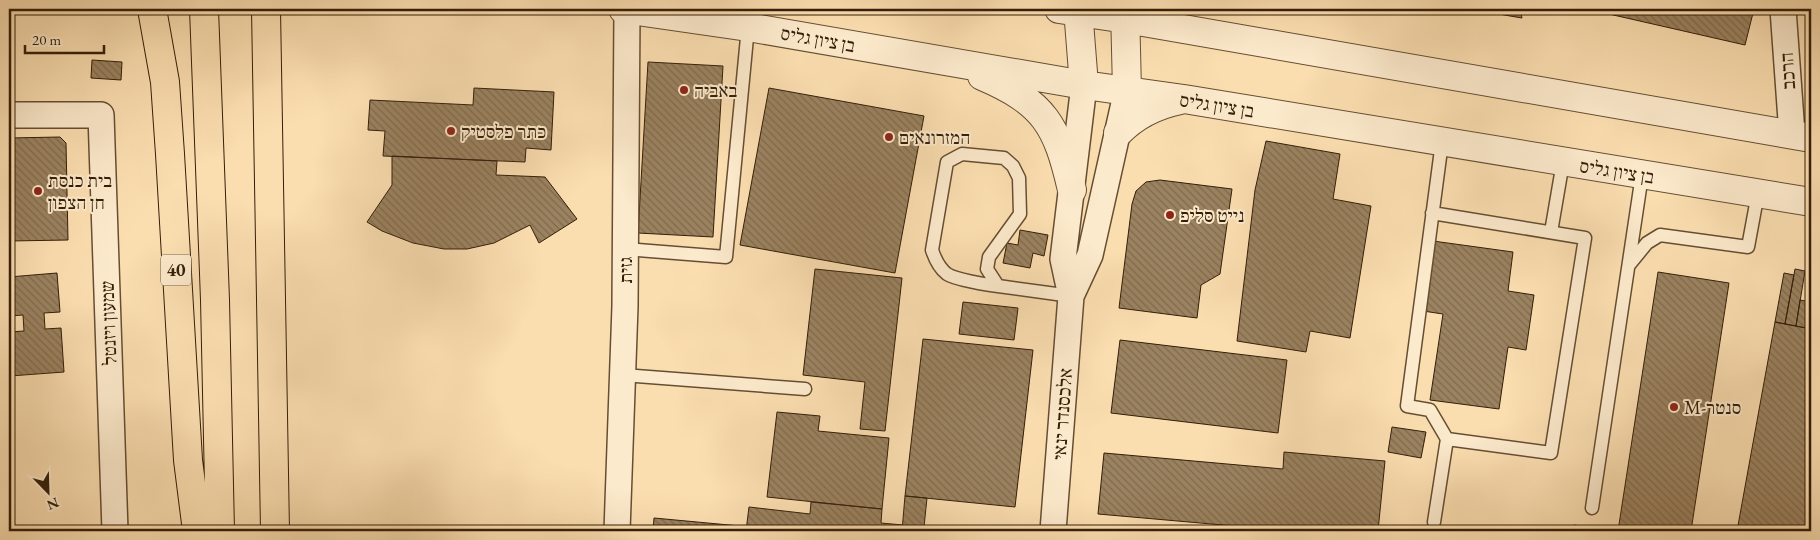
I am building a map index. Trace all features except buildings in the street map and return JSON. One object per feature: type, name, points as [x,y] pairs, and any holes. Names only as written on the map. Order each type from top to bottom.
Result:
[{"type":"highway","name":"40","points":[[152,9],[165,82],[188,460],[197,531]]},
{"type":"highway","name":"40","points":[[204,9],[215,300],[220,531]]},
{"type":"highway","points":[[266,9],[275,531]]},
{"type":"highway","points":[[268,61],[274,34],[283,9]]},
{"type":"street","name":"בן ציון גליס","points":[[624,9],[748,27],[1084,85],[1184,99],[1811,202]]},
{"type":"street","name":"גזית","points":[[617,531],[625,306],[628,9]]},
{"type":"street","points":[[1084,85],[1072,9],[1125,14],[1802,136]]},
{"type":"street","name":"הרכב","points":[[1783,9],[1802,136]]},
{"type":"street","points":[[1125,14],[1127,90]]},
{"type":"street","points":[[946,62],[1008,87],[1026,99],[1041,113],[1054,132],[1062,152],[1072,190]]},
{"type":"street","name":"אלכסנדר ינאי","points":[[1053,531],[1071,296],[1063,259],[1084,85]]},
{"type":"street","name":"אלכסנדר ינאי","points":[[1071,296],[1090,255],[1127,90]]},
{"type":"street","points":[[1118,133],[1127,124],[1147,111],[1160,105],[1184,99]]},
{"type":"street","name":"שמעון ויזנטל","points":[[9,115],[101,116],[115,531]]},
{"type":"lane","points":[[625,249],[726,257],[748,27]]},
{"type":"lane","points":[[1434,522],[1447,439],[1430,410],[1407,406],[1442,142]]},
{"type":"lane","points":[[998,286],[987,269],[989,257],[1020,214],[1019,178],[1013,166],[1004,158],[962,154],[947,162],[932,250],[936,263],[948,274],[998,286],[1071,296]]},
{"type":"lane","points":[[1551,232],[1562,162]]},
{"type":"lane","points":[[1592,508],[1642,174]]},
{"type":"lane","points":[[1628,266],[1647,243],[1660,235],[1748,247],[1758,193]]},
{"type":"lane","points":[[1432,214],[1585,238],[1551,453],[1447,439]]},
{"type":"lane","points":[[622,375],[805,389]]},
{"type":"place","name":"באביה","points":[[684,90]]},
{"type":"place","name":"כתר פלסטיק","points":[[451,131]]},
{"type":"place","name":"המזרונאים","points":[[889,137]]},
{"type":"place","name":"בית כנסת חן הצפון","points":[[38,191]]},
{"type":"place","name":"נייט סליפ","points":[[1170,215]]},
{"type":"place","name":"M-סנטר","points":[[1674,407]]}]
